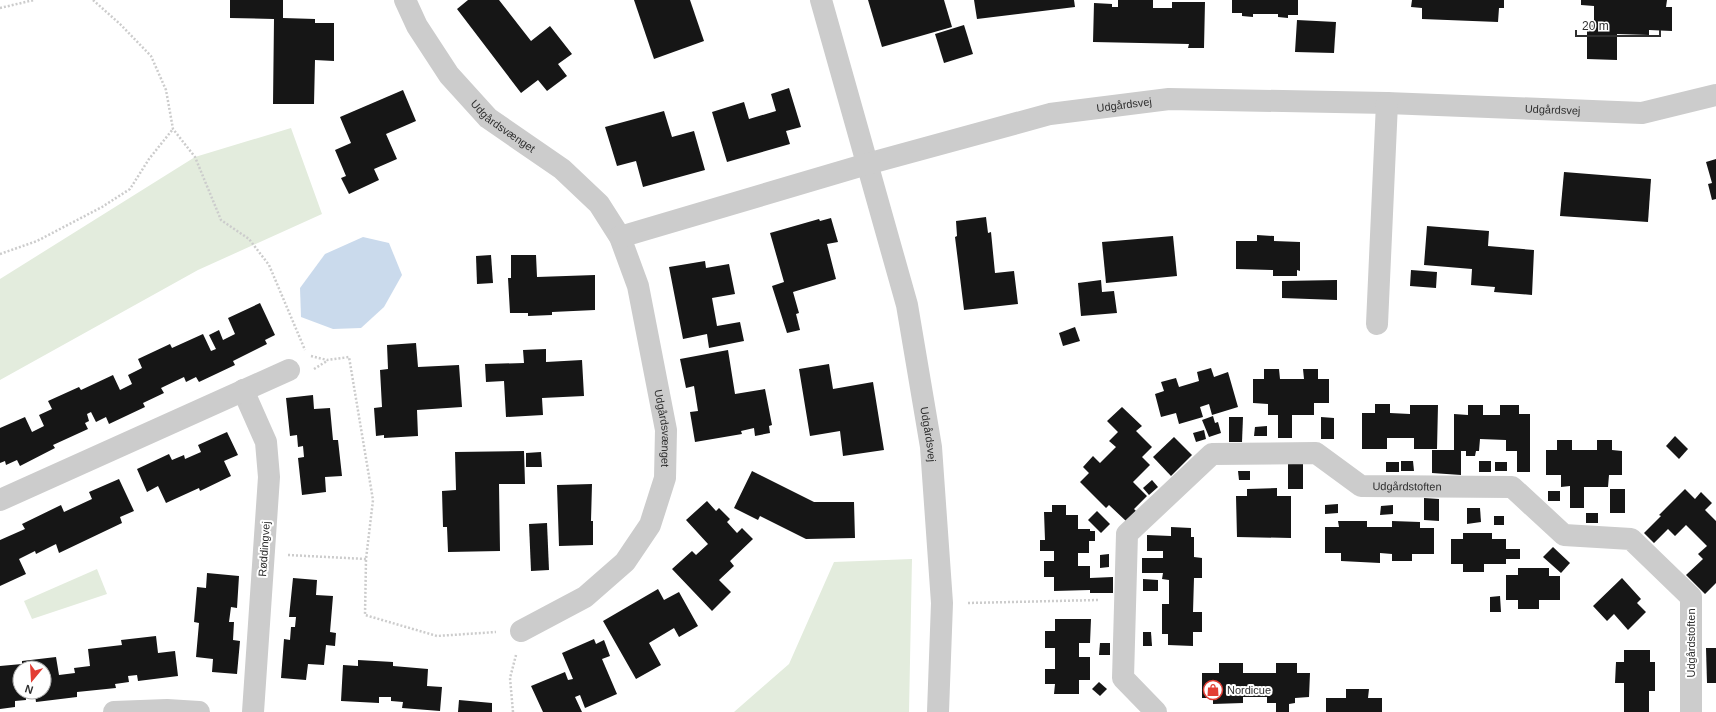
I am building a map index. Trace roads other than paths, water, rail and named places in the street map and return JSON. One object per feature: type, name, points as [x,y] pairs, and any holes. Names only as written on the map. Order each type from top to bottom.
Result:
[{"type":"street","name":"Udgårdsvænget","points":[[405,0],[417,26],[454,81],[488,118],[562,170],[599,204],[620,237],[638,286],[666,430],[665,478],[650,526],[625,562],[585,597],[521,631]]},
{"type":"street","name":"Udgårdsvej","points":[[821,0],[908,305],[931,447],[942,603],[938,712]]},
{"type":"street","name":"Udgårdsvej","points":[[867,164],[1050,114],[1169,99],[1387,103],[1642,113],[1716,95]]},
{"type":"street","points":[[1377,324],[1387,103]]},
{"type":"street","points":[[620,237],[867,164]]},
{"type":"street","points":[[0,500],[289,370]]},
{"type":"street","name":"Røddingvej","points":[[243,390],[266,442],[269,477],[253,712]]},
{"type":"street","name":"Udgårdstoften","points":[[1156,712],[1124,678],[1127,534],[1212,454],[1316,453],[1361,486],[1512,488],[1564,534],[1631,539],[1691,596],[1691,712]]},
{"type":"street","points":[[114,712],[167,710],[200,712]]},
{"type":"water","points":[[363,237],[389,243],[402,275],[384,307],[361,328],[333,329],[301,317],[300,288],[325,254]]},
{"type":"place","name":"Nordicue","points":[[1213,690]]}]
